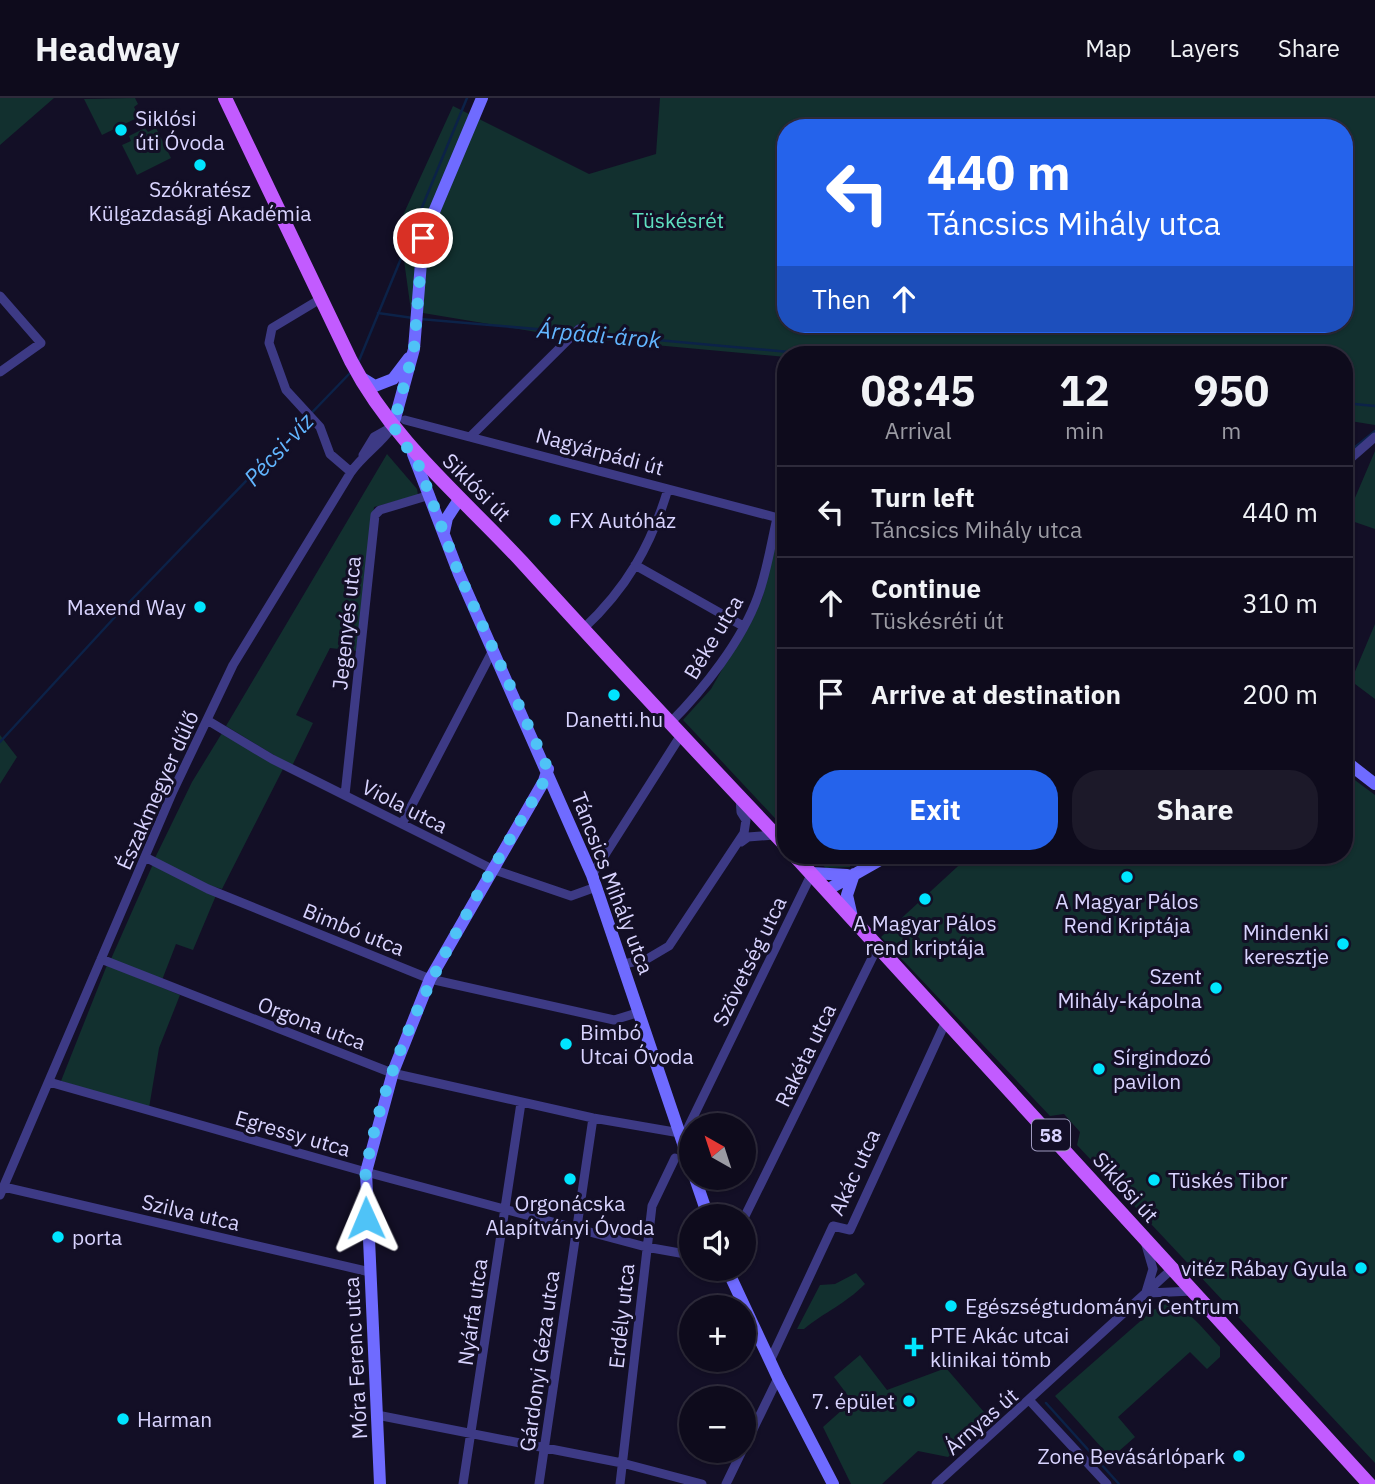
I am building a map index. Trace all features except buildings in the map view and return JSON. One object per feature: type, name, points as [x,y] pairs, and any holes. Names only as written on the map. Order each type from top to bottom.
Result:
[{"type":"main road","name":"Siklósi út","points":[[225,98],[354,368],[399,423],[412,450],[775,835]]},
{"type":"main road","name":"58","points":[[803,864],[852,917]]},
{"type":"main road","name":"Siklósi út","points":[[852,917],[1369,1484]]},
{"type":"street","points":[[399,423],[414,349],[420,259],[428,222],[482,98]]},
{"type":"street","points":[[0,296],[41,343],[0,372]]},
{"type":"street","points":[[322,298],[278,323],[269,335],[275,364],[292,398],[325,436],[330,454],[351,472]]},
{"type":"street","points":[[470,437],[577,332]]},
{"type":"street","points":[[354,368],[375,386],[387,384],[400,372],[414,349]]},
{"type":"street","name":"Nagyárpádi út","points":[[399,423],[470,437],[777,518]]},
{"type":"street","name":"Északmegyer dűlő","points":[[2,1191],[145,858],[233,665],[351,472],[399,423]]},
{"type":"street","points":[[1353,456],[1375,437]]},
{"type":"street","name":"Táncsics Mihály utca","points":[[412,450],[447,542],[548,769],[594,881],[679,1130]]},
{"type":"street","points":[[583,629],[616,597],[656,530],[668,489]]},
{"type":"street","name":"Jegenyés utca","points":[[345,795],[375,515],[380,510],[430,495]]},
{"type":"street","points":[[447,542],[444,525],[460,498]]},
{"type":"street","name":"Béke utca","points":[[670,723],[702,691],[743,626],[758,597],[777,533]]},
{"type":"street","points":[[635,565],[743,626]]},
{"type":"street","points":[[402,824],[493,650]]},
{"type":"street","name":"Viola utca","points":[[207,720],[272,759],[492,869],[571,896],[594,881]]},
{"type":"street","points":[[594,881],[681,735]]},
{"type":"street","points":[[1353,767],[1375,783]]},
{"type":"street","name":"Móra Ferenc utca","points":[[380,1484],[366,1172],[392,1073],[430,979],[530,806],[548,769]]},
{"type":"street","points":[[530,806],[551,793],[559,796]]},
{"type":"street","points":[[624,964],[647,959],[669,946],[746,827],[740,798]]},
{"type":"street","points":[[728,856],[748,837],[775,835]]},
{"type":"street","name":"Bimbó utca","points":[[145,858],[208,889],[430,979],[614,1020],[640,1012]]},
{"type":"street","points":[[828,890],[872,864]]},
{"type":"street","points":[[812,873],[854,874]]},
{"type":"street","name":"Szövetség utca","points":[[692,1113],[812,873]]},
{"type":"street","points":[[852,917],[846,904],[854,874]]},
{"type":"street","name":"Rakéta utca","points":[[751,1204],[878,946]]},
{"type":"street","name":"Orgona utca","points":[[102,959],[392,1073],[679,1136]]},
{"type":"street","name":"Akác utca","points":[[770,1361],[833,1226],[850,1230],[946,1021]]},
{"type":"street","name":"Egressy utca","points":[[49,1082],[505,1210],[646,1247],[679,1253]]},
{"type":"street","name":"Nyárfa utca","points":[[463,1484],[521,1103]]},
{"type":"street","name":"Gárdonyi Géza utca","points":[[539,1484],[593,1118]]},
{"type":"street","name":"Erdély utca","points":[[620,1484],[652,1206],[675,1158]]},
{"type":"street","name":"Szilva utca","points":[[2,1191],[370,1272]]},
{"type":"street","points":[[1144,1239],[1152,1262],[1146,1294],[1164,1290],[1195,1292]]},
{"type":"street","name":"Árnyas út","points":[[936,1484],[1172,1269]]},
{"type":"street","points":[[733,1281],[778,1378],[833,1484]]},
{"type":"street","points":[[756,1423],[778,1378]]},
{"type":"street","points":[[1030,1401],[1107,1484]]},
{"type":"street","points":[[377,1415],[622,1462],[702,1484]]},
{"type":"street","points":[[726,1484],[736,1463]]},
{"type":"green space","points":[[0,98],[54,98],[0,145]]},
{"type":"green space","points":[[135,98],[138,104],[134,107],[139,117],[102,135],[84,99]]},
{"type":"green space","name":"Tüskésrét","points":[[660,98],[1375,98],[1375,425],[1353,421],[1353,346],[777,346],[777,356],[567,337],[411,311],[399,224],[453,106],[589,174],[656,154]]},
{"type":"green space","points":[[145,128],[148,132],[156,128],[171,158],[137,175],[122,145],[131,141],[129,136]]},
{"type":"green space","points":[[1375,451],[1375,529],[1353,521],[1353,503]]},
{"type":"green space","points":[[387,454],[417,489],[418,495],[374,507],[356,651],[330,648],[296,715],[313,723],[292,766],[226,726]]},
{"type":"green space","points":[[777,536],[777,820],[683,720],[711,689],[762,599]]},
{"type":"green space","points":[[1375,624],[1375,699],[1353,682],[1353,676]]},
{"type":"green space","points":[[222,733],[284,767],[222,889],[208,885],[155,858],[192,782]]},
{"type":"green space","points":[[0,735],[17,757],[0,784]]},
{"type":"green space","points":[[1353,779],[1375,795],[1375,1463],[1077,1145],[1080,1132],[1064,1114],[1050,1116],[881,937],[960,864],[1353,864]]},
{"type":"green space","points":[[153,864],[217,893],[193,950],[176,944],[162,980],[111,959]]},
{"type":"green space","points":[[821,864],[851,864],[850,867],[826,868]]},
{"type":"green space","points":[[107,965],[180,995],[159,1048],[149,1108],[61,1081]]},
{"type":"green space","points":[[856,1273],[865,1284],[804,1329],[797,1329],[820,1285],[835,1284]]},
{"type":"green space","points":[[1168,1303],[1183,1310],[1202,1327],[1220,1347],[1220,1357],[1207,1369],[1190,1352],[1118,1417],[1135,1437],[1111,1458],[1055,1396],[1153,1310]]},
{"type":"green space","points":[[860,1355],[887,1390],[946,1368],[990,1419],[948,1457],[918,1451],[882,1484],[851,1484],[823,1427],[852,1401],[834,1377]]},
{"type":"waterway","name":"Pécsi-víz","points":[[358,363],[467,98]]},
{"type":"waterway","name":"Árpádi-árok","points":[[378,313],[413,318]]},
{"type":"waterway","name":"Árpádi-árok","points":[[420,319],[570,332]]},
{"type":"waterway","name":"Árpádi-árok","points":[[580,333],[777,351]]},
{"type":"waterway","name":"Pécsi-víz","points":[[0,742],[114,618],[352,371]]},
{"type":"waterway","name":"Árpádi-árok","points":[[1353,404],[1375,406]]},
{"type":"waterway","points":[[1353,449],[1375,431]]},
{"type":"waterway","points":[[1046,1403],[1119,1484]]},
{"type":"place","name":"Siklósi úti Óvoda","points":[[121,130]]},
{"type":"place","name":"Szókratész Külgazdasági Akadémia","points":[[200,165]]},
{"type":"place","name":"FX Autóház","points":[[555,520]]},
{"type":"place","name":"Maxend Way","points":[[200,607]]},
{"type":"place","name":"Danetti.hu","points":[[614,695]]},
{"type":"place","name":"A Magyar Pálos Rend Kriptája","points":[[1127,877]]},
{"type":"place","name":"A Magyar Pálos rend kriptája","points":[[925,899]]},
{"type":"place","name":"Mindenki keresztje","points":[[1343,944]]},
{"type":"place","name":"Szent Mihály-kápolna","points":[[1216,988]]},
{"type":"place","name":"Bimbó Utcai Óvoda","points":[[566,1044]]},
{"type":"place","name":"Sírgindozó pavilon","points":[[1099,1069]]},
{"type":"place","name":"Orgonácska Alapítványi Óvoda","points":[[570,1179]]},
{"type":"place","name":"Tüskés Tibor","points":[[1154,1180]]},
{"type":"place","name":"porta","points":[[58,1237]]},
{"type":"place","name":"vitéz Rábay Gyula","points":[[1361,1268]]},
{"type":"place","name":"Egészségtudományi Centrum","points":[[951,1306]]},
{"type":"place","name":"PTE Akác utcai klinikai tömb","points":[[914,1347]]},
{"type":"place","name":"7. épület","points":[[909,1401]]},
{"type":"place","name":"Harman","points":[[123,1419]]},
{"type":"place","name":"Zone Bevásárlópark","points":[[1239,1456]]},
{"type":"route","points":[[366,1218],[366,1172],[393,1072],[430,979],[524,817],[548,769],[459,574],[412,450],[393,426],[414,349],[423,238]]}]
